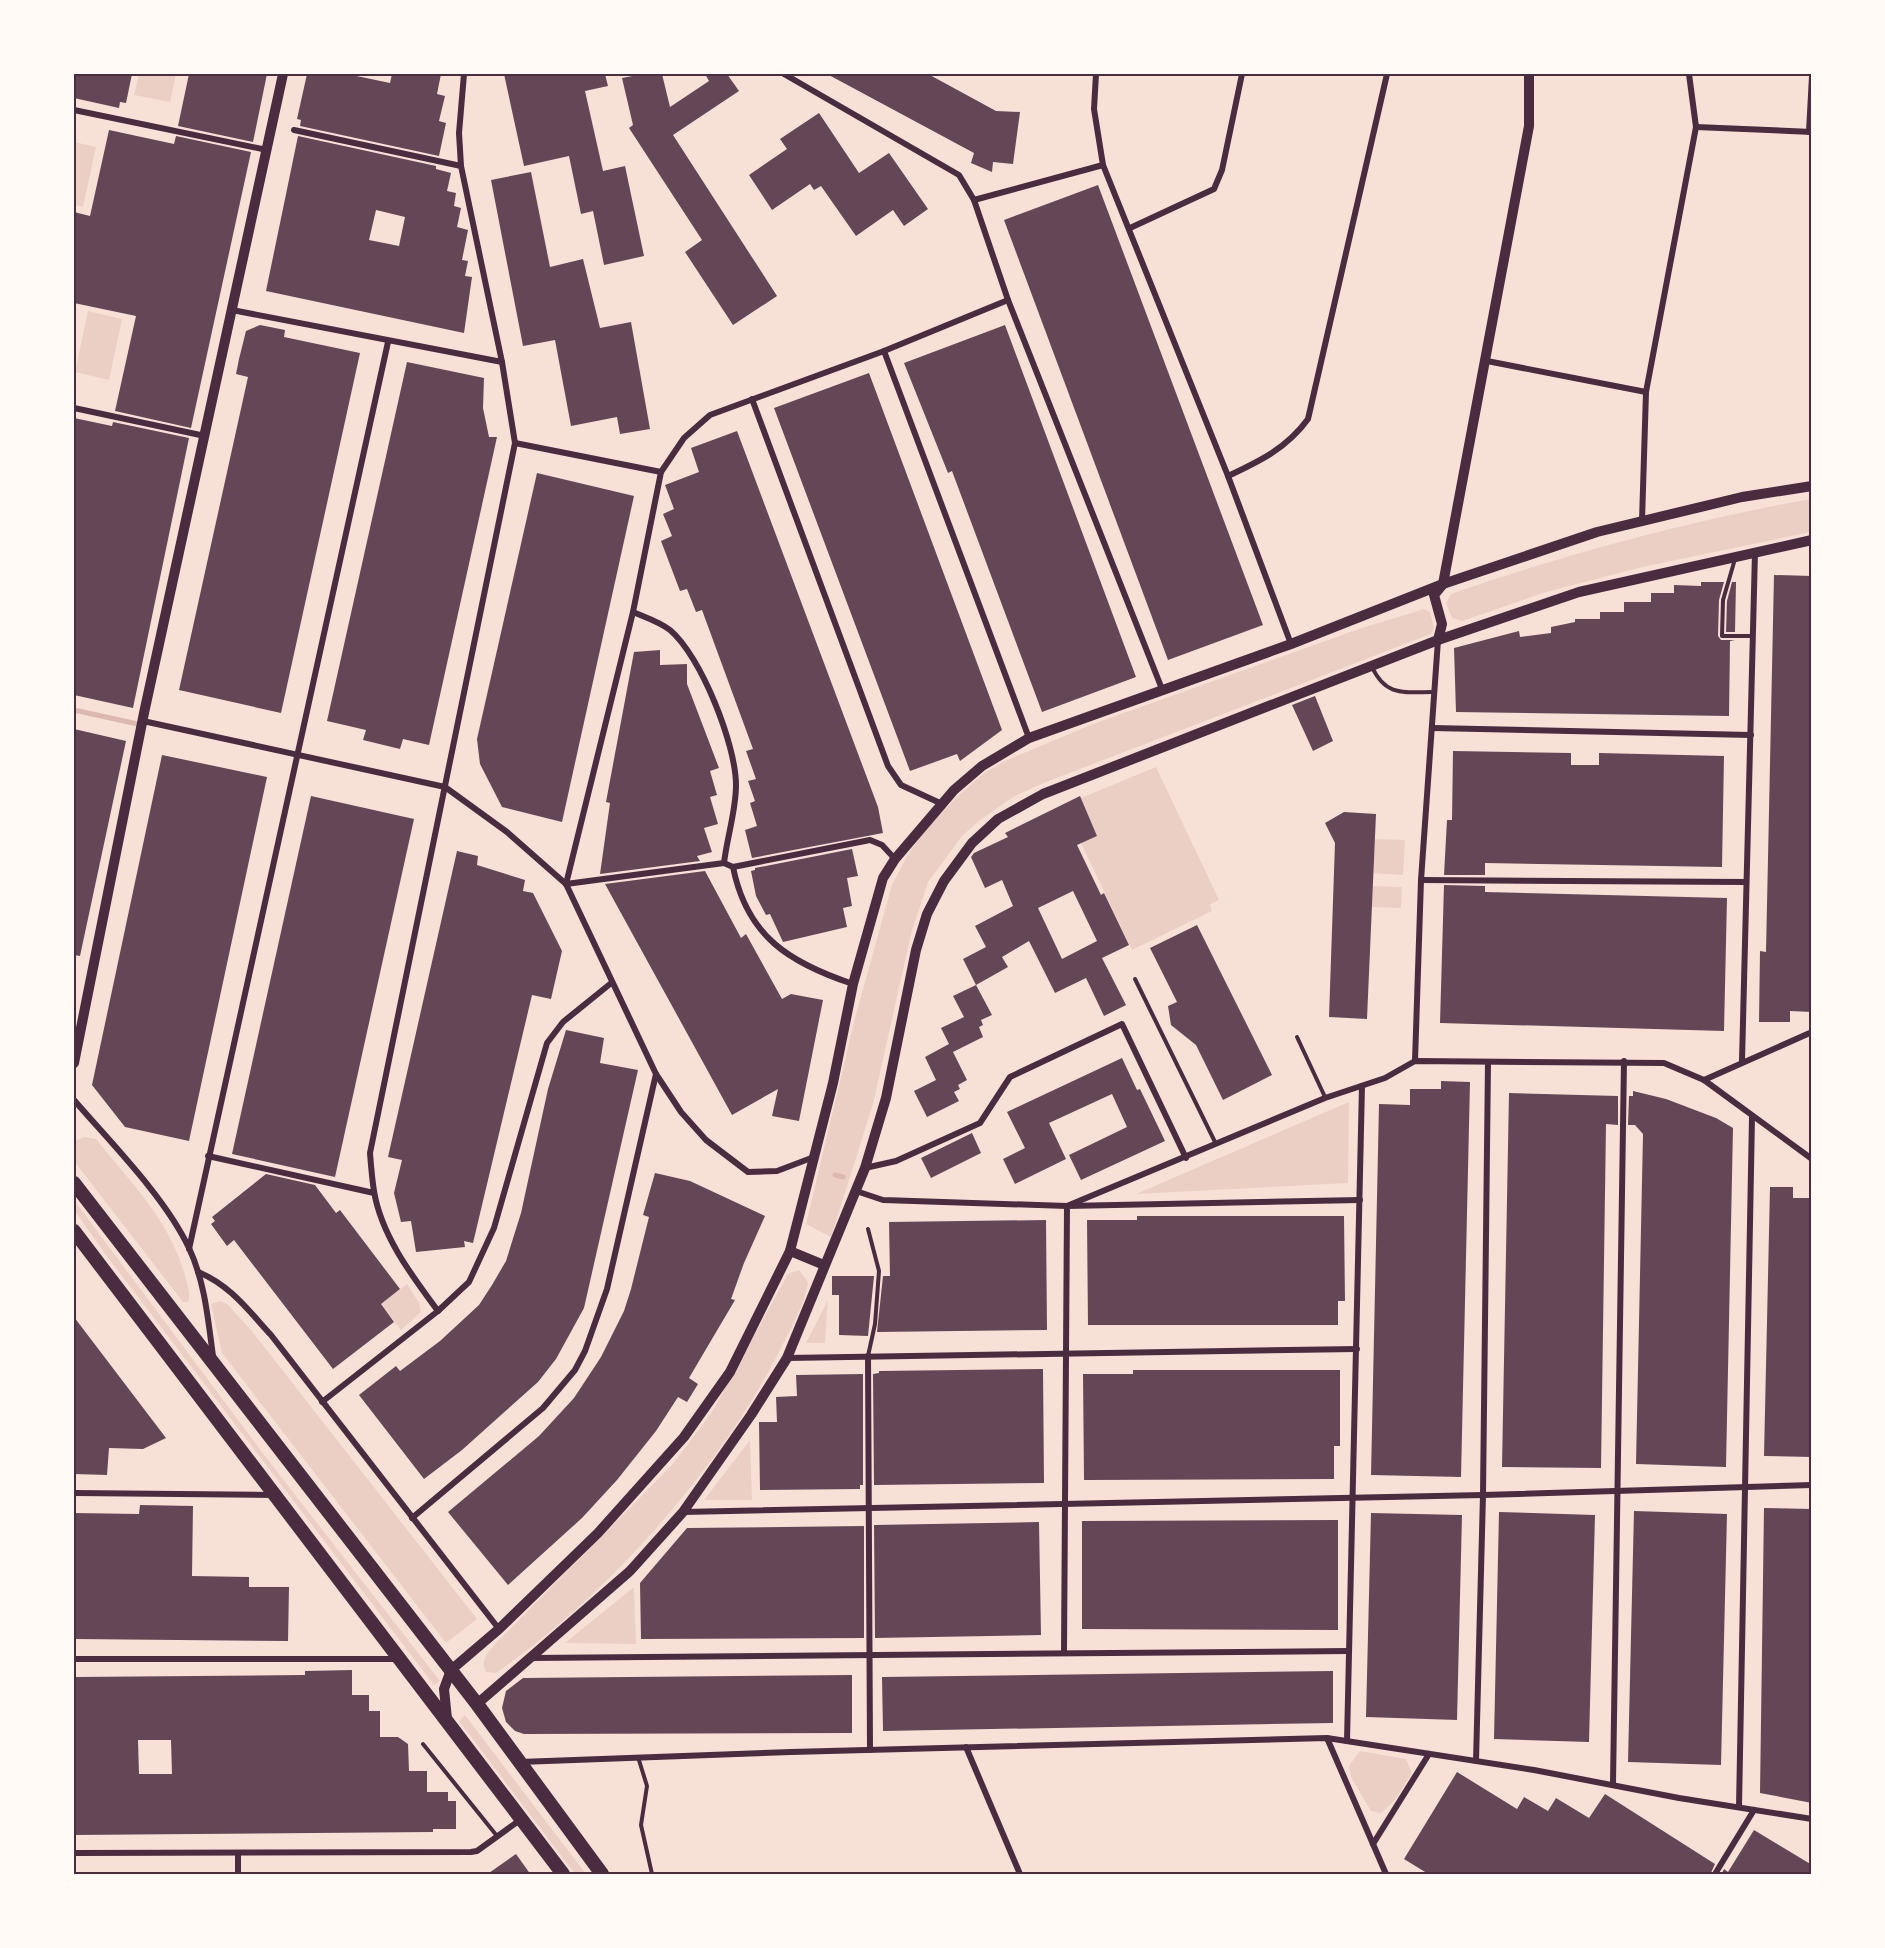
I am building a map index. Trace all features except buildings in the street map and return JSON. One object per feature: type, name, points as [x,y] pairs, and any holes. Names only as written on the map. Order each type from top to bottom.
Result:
[{"type":"main road","points":[[74,1183],[477,1704],[602,1875]]},
{"type":"main road","points":[[74,1231],[563,1875]]},
{"type":"main road","points":[[74,1242],[84,1246],[93,1255]]},
{"type":"street","points":[[74,1063],[143,721],[284,74]]},
{"type":"street","points":[[438,1311],[401,1257],[383,1223],[374,1193],[370,1154],[515,443],[502,362],[461,166],[459,133],[464,74]]},
{"type":"street","points":[[784,74],[959,174],[974,200],[1008,300],[1162,688]]},
{"type":"street","points":[[1096,74],[1094,109],[1103,165],[1228,476],[1291,644]]},
{"type":"street","points":[[1130,228],[1214,189],[1222,170],[1242,74]]},
{"type":"street","points":[[1228,476],[1278,450],[1295,437],[1308,418],[1387,74]]},
{"type":"street","points":[[1416,1061],[1421,880],[1438,640],[1442,624],[1434,602],[1434,595],[1443,584],[1487,361],[1529,126],[1529,74]]},
{"type":"street","points":[[1642,521],[1646,392],[1696,127],[1689,74]]},
{"type":"street","points":[[1696,127],[1810,132],[1812,76]]},
{"type":"street","points":[[74,110],[267,150]]},
{"type":"street","points":[[294,130],[461,166]]},
{"type":"street","points":[[974,200],[1103,165]]},
{"type":"street","points":[[566,884],[633,612],[662,472],[684,438],[710,415],[884,351],[1008,300]]},
{"type":"street","points":[[232,310],[388,342],[502,362]]},
{"type":"street","points":[[189,1249],[388,342]]},
{"type":"street","points":[[884,351],[1029,738]]},
{"type":"street","points":[[1487,361],[1646,392]]},
{"type":"street","points":[[752,399],[888,766],[901,785],[940,803]]},
{"type":"street","points":[[74,408],[205,436]]},
{"type":"street","points":[[515,443],[662,472]]},
{"type":"street","points":[[448,1721],[444,1689],[450,1670],[499,1629],[598,1533],[684,1437],[730,1372],[790,1251],[833,1083],[853,984],[873,906],[883,878],[895,859],[940,803],[982,766],[1029,738],[1162,688],[1291,644],[1443,584],[1597,532],[1742,497],[1812,486]]},
{"type":"street","points":[[477,1704],[628,1574],[683,1512],[722,1458],[787,1358],[864,1168],[886,1098],[916,950],[927,915],[944,881],[972,843],[998,819],[1043,794],[1438,640],[1579,592],[1736,555],[1812,540]]},
{"type":"street","points":[[1742,1061],[1755,551]]},
{"type":"street","points":[[633,612],[670,630],[683,645],[706,685],[734,756],[736,787],[724,863]]},
{"type":"street","points":[[143,721],[445,787],[534,854],[566,884],[610,984],[656,1074],[687,1119],[706,1140],[739,1168],[748,1172],[777,1171],[814,1156]]},
{"type":"street","points":[[1432,728],[1751,735]]},
{"type":"street","points":[[566,884],[724,863],[733,867],[870,840],[882,845],[895,859]]},
{"type":"street","points":[[733,867],[737,886],[761,933],[784,954],[815,971],[853,984]]},
{"type":"street","points":[[1421,880],[1746,882]]},
{"type":"street","points":[[322,1402],[438,1311],[469,1282],[494,1228],[547,1043],[563,1022],[610,984]]},
{"type":"street","points":[[864,1168],[896,1161],[980,1123],[1010,1077],[1122,1024],[1186,1158]]},
{"type":"street","points":[[1704,1080],[1742,1061],[1812,1032]]},
{"type":"street","points":[[1067,1206],[1325,1098],[1398,1072],[1416,1061],[1664,1063],[1704,1080],[1812,1159]]},
{"type":"street","points":[[1613,1784],[1624,1061]]},
{"type":"street","points":[[1476,1761],[1483,1495],[1488,1062]]},
{"type":"street","points":[[412,1518],[543,1408],[575,1370],[594,1328],[610,1280],[656,1074]]},
{"type":"street","points":[[1347,1741],[1362,1086]]},
{"type":"street","points":[[74,1100],[166,1210],[189,1249],[206,1301],[213,1364]]},
{"type":"street","points":[[1739,1807],[1747,1487],[1752,1117]]},
{"type":"street","points":[[208,1156],[374,1193]]},
{"type":"street","points":[[855,1195],[883,1200],[1067,1206],[1360,1200]]},
{"type":"street","points":[[1064,1652],[1063,1504],[1067,1206]]},
{"type":"street","points":[[790,1251],[824,1265]]},
{"type":"street","points":[[198,1272],[218,1281],[238,1297],[499,1629]]},
{"type":"street","points":[[787,1358],[1357,1349]]},
{"type":"street","points":[[868,1356],[870,1750]]},
{"type":"street","points":[[683,1512],[1483,1495],[1812,1485]]},
{"type":"street","points":[[74,1493],[276,1495]]},
{"type":"street","points":[[530,1658],[1349,1651]]},
{"type":"street","points":[[74,1659],[401,1659]]},
{"type":"street","points":[[1327,1738],[1386,1875]]},
{"type":"street","points":[[519,1762],[637,1756],[1327,1738],[1476,1761],[1812,1819]]},
{"type":"street","points":[[966,1748],[1020,1875]]},
{"type":"street","points":[[1372,1844],[1429,1754]]},
{"type":"street","points":[[1715,1875],[1754,1810]]},
{"type":"street","points":[[74,1854],[471,1852],[498,1837],[521,1819]]},
{"type":"street","points":[[238,1854],[238,1875]]},
{"type":"lane","points":[[1736,555],[1723,600],[1722,636],[1753,636]]},
{"type":"lane","points":[[1372,666],[1378,680],[1394,691],[1434,692]]},
{"type":"lane","points":[[1135,980],[1216,1145]]},
{"type":"lane","points":[[1297,1037],[1325,1098]]},
{"type":"lane","points":[[868,1228],[879,1271],[875,1324],[868,1356]]},
{"type":"lane","points":[[423,1744],[498,1837]]},
{"type":"lane","points":[[637,1756],[647,1786],[642,1825],[652,1875]]},
{"type":"shaded area","points":[[139,74],[176,74],[170,102],[134,95]]},
{"type":"shaded area","points":[[74,142],[96,147],[83,207],[74,205]]},
{"type":"shaded area","points":[[88,311],[122,319],[109,380],[75,372]]},
{"type":"shaded area","points":[[1811,499],[1811,532],[1642,567],[1543,593],[1462,621],[1452,618],[1446,603],[1451,594],[1630,539],[1720,517]]},
{"type":"shaded area","points":[[1424,609],[1430,612],[1434,628],[1431,634],[1041,784],[1013,797],[962,836],[928,882],[911,934],[873,1104],[831,1237],[806,1224],[855,1018],[892,885],[907,856],[929,825],[958,796],[984,773],[1007,760],[1093,724],[1359,629]]},
{"type":"shaded area","points":[[1156,767],[1219,900],[1210,904],[1212,911],[1132,950],[1081,843],[1097,836],[1081,798]]},
{"type":"shaded area","points":[[1375,839],[1405,840],[1403,875],[1373,873]]},
{"type":"shaded area","points":[[1373,886],[1402,887],[1401,908],[1372,907]]},
{"type":"shaded area","points":[[1349,1102],[1348,1183],[1136,1194]]},
{"type":"shaded area","points":[[85,1137],[96,1139],[137,1188],[161,1222],[179,1259],[188,1288],[188,1302],[183,1302],[74,1161],[74,1141]]},
{"type":"shaded area","points":[[74,1200],[265,1456],[440,1681],[434,1685],[106,1255],[74,1210]]},
{"type":"shaded area","points":[[799,1270],[808,1282],[794,1323],[757,1391],[728,1437],[695,1482],[658,1526],[579,1607],[496,1673],[486,1672],[484,1663],[486,1655],[492,1648],[672,1465],[712,1412],[788,1274]]},
{"type":"shaded area","points":[[407,1284],[419,1303],[421,1312],[401,1330],[381,1304]]},
{"type":"shaded area","points":[[828,1300],[825,1343],[806,1343]]},
{"type":"shaded area","points":[[220,1301],[227,1304],[251,1330],[477,1619],[446,1643],[222,1353],[211,1304]]},
{"type":"shaded area","points":[[750,1440],[752,1500],[704,1500]]},
{"type":"shaded area","points":[[634,1587],[636,1644],[565,1643]]},
{"type":"shaded area","points":[[465,1715],[586,1874],[575,1874],[459,1721]]},
{"type":"shaded area","points":[[1360,1751],[1406,1759],[1412,1773],[1394,1801],[1381,1813],[1371,1811],[1351,1777],[1349,1766]]},
{"type":"waterway","points":[[74,710],[142,725]]},
{"type":"waterway","points":[[835,1175],[843,1177]]}]
